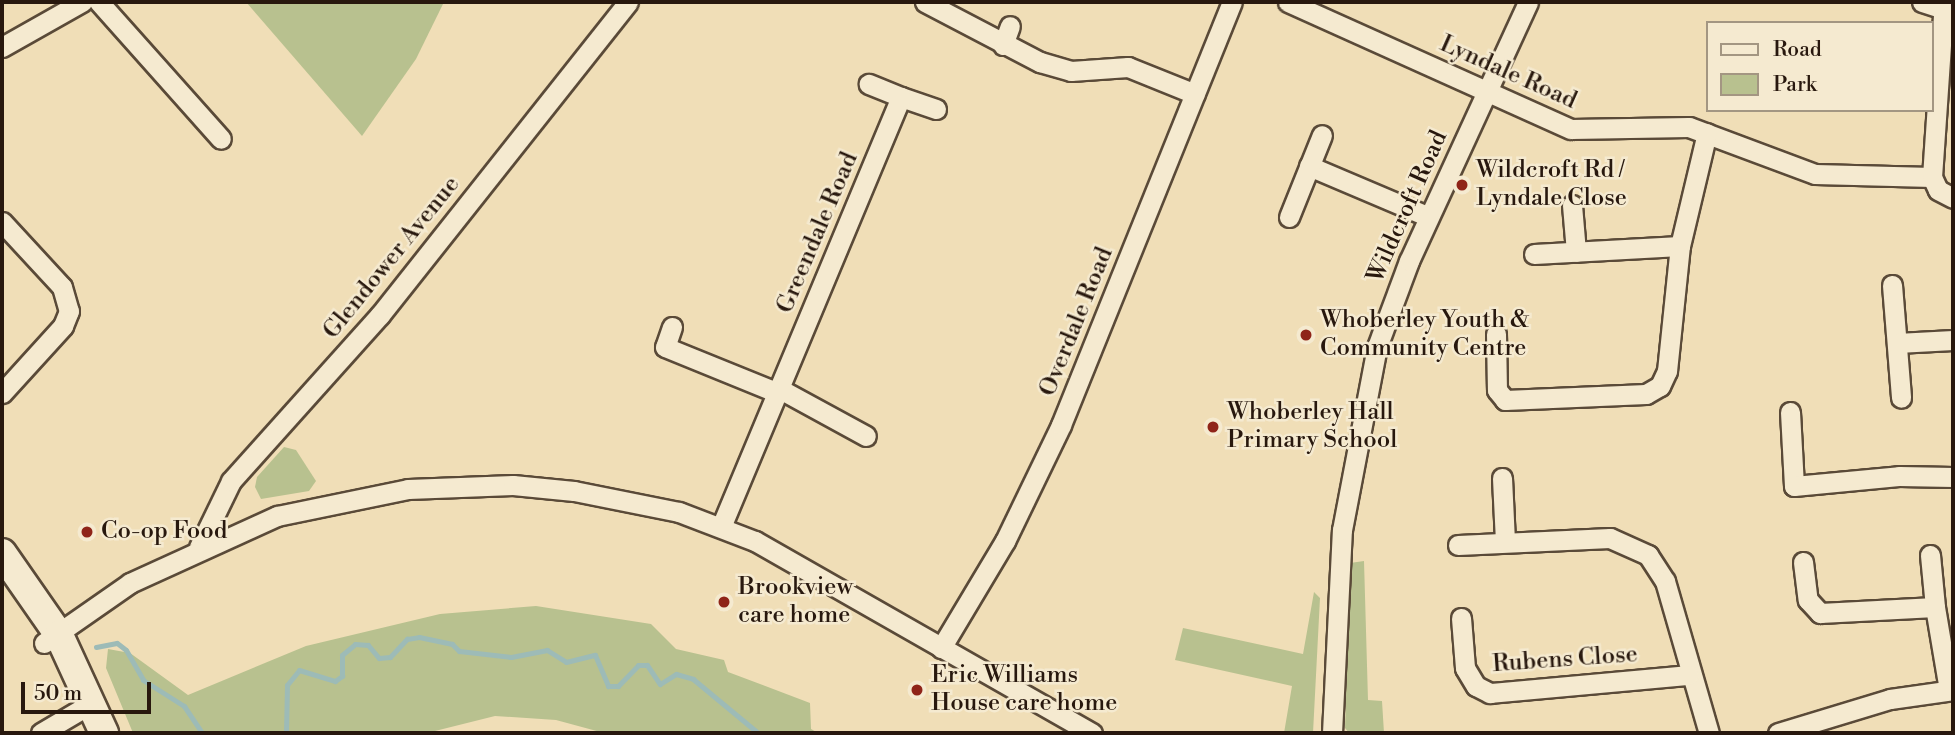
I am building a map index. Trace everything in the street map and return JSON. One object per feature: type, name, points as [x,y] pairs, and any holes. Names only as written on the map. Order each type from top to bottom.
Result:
[{"type":"main road","points":[[2,553],[51,639],[84,716],[104,733]]},
{"type":"main road","points":[[2,584],[51,639]]},
{"type":"street","points":[[2,47],[82,2]]},
{"type":"street","points":[[99,2],[221,139]]},
{"type":"street","name":"Glendower Avenue","points":[[199,547],[231,481],[380,315],[628,2]]},
{"type":"street","points":[[925,2],[1006,36],[1071,71],[1128,67],[1195,94]]},
{"type":"street","name":"Overdale Road","points":[[941,648],[1029,495],[1232,2]]},
{"type":"street","name":"Lyndale Road","points":[[1289,2],[1571,129],[1675,125],[1707,133],[1815,174],[1932,177]]},
{"type":"street","name":"Wildcroft Road","points":[[1332,733],[1339,565],[1354,449],[1377,347],[1429,217],[1528,2]]},
{"type":"street","points":[[1923,2],[1943,5],[1932,177],[1938,190],[1953,198]]},
{"type":"street","points":[[868,84],[936,109]]},
{"type":"street","name":"Greendale Road","points":[[721,527],[901,97]]},
{"type":"street","points":[[1496,334],[1497,390],[1505,400],[1654,391],[1667,371],[1680,246],[1707,133]]},
{"type":"street","points":[[1289,217],[1322,135]]},
{"type":"street","points":[[1309,166],[1429,217]]},
{"type":"street","points":[[1572,205],[1576,252]]},
{"type":"street","points":[[2,222],[62,287],[69,311],[63,326],[2,393]]},
{"type":"street","points":[[1534,254],[1680,246]]},
{"type":"street","points":[[1892,285],[1901,398]]},
{"type":"street","points":[[672,327],[664,347],[777,390],[866,436]]},
{"type":"street","points":[[1897,343],[1953,340]]},
{"type":"street","points":[[1790,412],[1794,486],[1899,476],[1953,477]]},
{"type":"street","points":[[1502,478],[1505,542]]},
{"type":"street","points":[[51,639],[130,583],[199,547],[277,516],[364,496],[460,485],[626,498],[721,527],[796,561],[941,648],[1092,733]]},
{"type":"street","points":[[1458,545],[1610,538],[1635,545],[1665,581],[1688,675],[1709,733]]},
{"type":"street","points":[[1778,733],[1889,699],[1951,690],[1935,607],[1930,555]]},
{"type":"street","points":[[1803,562],[1811,608],[1820,613],[1935,607]]},
{"type":"street","name":"Rubens Close","points":[[1461,618],[1465,668],[1476,686],[1490,693],[1688,675]]},
{"type":"street","points":[[41,733],[84,716]]},
{"type":"green space","points":[[246,2],[444,2],[416,59],[362,136]]},
{"type":"green space","points":[[284,447],[296,450],[316,481],[309,491],[261,499],[255,487],[257,477]]},
{"type":"green space","points":[[1364,561],[1368,700],[1382,701],[1384,733],[1349,733],[1345,728],[1350,563]]},
{"type":"green space","points":[[1314,592],[1320,598],[1313,733],[1284,733],[1292,686],[1175,660],[1183,628],[1303,654]]},
{"type":"green space","points":[[536,606],[651,624],[676,649],[724,660],[728,672],[810,703],[811,729],[818,733],[604,733],[556,720],[495,716],[427,733],[133,733],[106,668],[108,649],[130,653],[188,695],[306,646],[440,614]]},
{"type":"waterway","points":[[286,733],[287,685],[299,670],[335,681],[342,676],[342,655],[355,644],[368,645],[379,658],[390,657],[407,639],[419,637],[452,644],[459,651],[511,657],[547,650],[566,662],[595,655],[608,686],[618,686],[638,665],[647,665],[660,684],[676,674],[693,679],[758,733]]},
{"type":"waterway","points":[[96,647],[117,643],[126,650],[143,680],[184,706],[202,733]]},
{"type":"place","name":"Wildcroft Rd / Lyndale Close","points":[[1462,185]]},
{"type":"place","name":"Whoberley Youth & Community Centre","points":[[1306,335]]},
{"type":"place","name":"Whoberley Hall Primary School","points":[[1213,427]]},
{"type":"place","name":"Co-op Food","points":[[87,532]]},
{"type":"place","name":"Brookview care home","points":[[724,602]]},
{"type":"place","name":"Eric Williams House care home","points":[[917,690]]}]
